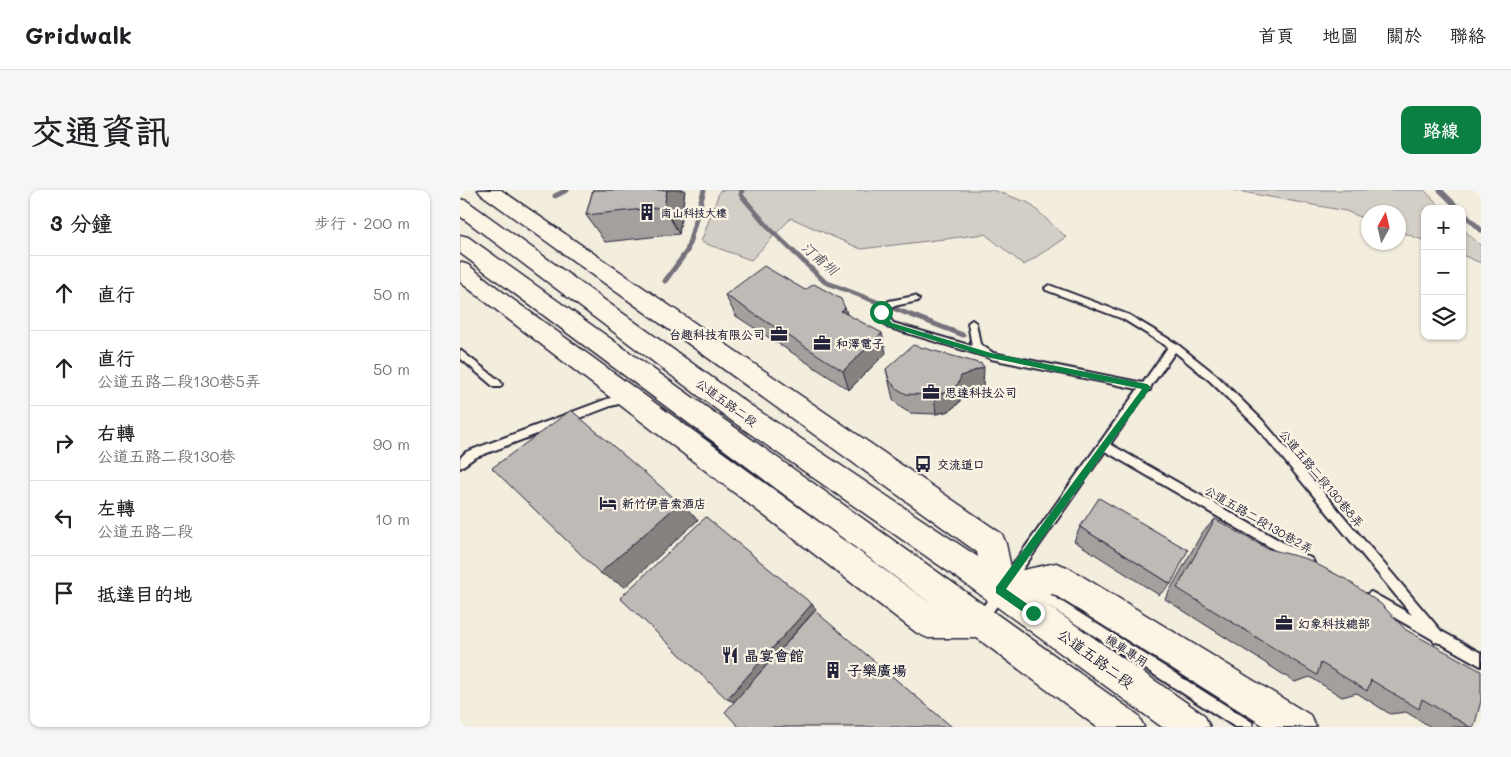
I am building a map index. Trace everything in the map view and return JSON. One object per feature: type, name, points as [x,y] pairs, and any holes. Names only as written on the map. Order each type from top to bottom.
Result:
[{"type":"main road","points":[[488,190],[991,544],[1000,590],[1056,578],[1298,727]]},
{"type":"main road","name":"公道五路二段","points":[[460,206],[741,413],[1000,590],[1192,727]]},
{"type":"main road","points":[[460,242],[1124,726]]},
{"type":"main road","points":[[460,270],[928,622],[979,622]]},
{"type":"lane","name":"公道五路二段130巷8弄","points":[[1049,288],[1126,317],[1174,346],[1213,378],[1259,422],[1439,638]]},
{"type":"lane","points":[[915,299],[892,303],[881,312],[890,325],[991,356],[1147,387]]},
{"type":"lane","points":[[972,323],[976,346],[991,356]]},
{"type":"lane","points":[[979,622],[1103,445],[1147,387],[1174,346]]},
{"type":"lane","points":[[460,352],[497,384]]},
{"type":"lane","points":[[460,464],[470,455],[610,402],[628,398]]},
{"type":"lane","name":"公道五路二段130巷2弄","points":[[1103,445],[1319,568]]},
{"type":"lane","name":"機車專用","points":[[1000,590],[1044,597],[1247,727]]},
{"type":"lane","points":[[1362,593],[1481,660]]},
{"type":"shaded area","points":[[720,190],[993,190],[1029,203],[1066,237],[1024,265],[985,234],[861,249],[791,218],[751,260],[701,242]]},
{"type":"shaded area","points":[[1232,190],[1424,190],[1439,205],[1421,205],[1421,239],[1406,234],[1406,205],[1361,205],[1361,217],[1346,211]]},
{"type":"shaded area","points":[[1466,232],[1481,246],[1481,263],[1466,257]]},
{"type":"building","points":[[593,190],[667,190],[664,207],[586,215]]},
{"type":"building","name":"和澤電子","points":[[764,266],[805,290],[814,284],[841,299],[845,308],[841,311],[882,333],[843,371],[725,295]]},
{"type":"building","points":[[913,345],[982,364],[984,367],[961,376],[958,384],[948,392],[934,395],[906,394],[896,388],[889,380],[886,369]]},
{"type":"building","name":"新竹伊普索酒店","points":[[571,410],[680,503],[600,573],[492,468]]},
{"type":"building","points":[[1099,498],[1188,550],[1171,584],[1080,527]]},
{"type":"building","name":"晶宴會館","points":[[706,517],[812,604],[727,699],[620,598]]},
{"type":"building","name":"幻象科技總部","points":[[1215,519],[1266,548],[1307,559],[1347,580],[1381,604],[1406,630],[1481,671],[1481,701],[1474,727],[1470,727],[1422,699],[1419,709],[1371,680],[1367,691],[1321,663],[1317,675],[1177,588]]},
{"type":"building","name":"子樂廣場","points":[[815,611],[952,727],[739,727],[725,712]]},
{"type":"waterway","name":"汀甫圳","points":[[555,196],[567,190]]},
{"type":"waterway","points":[[665,281],[687,251],[704,190]]},
{"type":"waterway","name":"汀甫圳","points":[[742,190],[741,195],[770,229],[825,282],[963,335]]},
{"type":"waterway","points":[[1440,190],[1455,205]]},
{"type":"waterway","points":[[1466,216],[1481,230]]},
{"type":"place","name":"南山科技大樓","points":[[647,212]]},
{"type":"place","name":"台趣科技有限公司","points":[[779,334]]},
{"type":"place","name":"和澤電子","points":[[822,343]]},
{"type":"place","name":"思達科技公司","points":[[931,392]]},
{"type":"place","name":"交流道口","points":[[923,464]]},
{"type":"place","name":"新竹伊普索酒店","points":[[608,503]]},
{"type":"place","name":"幻象科技總部","points":[[1284,623]]},
{"type":"place","name":"晶宴會館","points":[[730,655]]},
{"type":"place","name":"子樂廣場","points":[[833,670]]},
{"type":"route","points":[[881,312],[890,325],[991,356],[1147,387],[1103,445],[1000,590],[1033,613]]}]
